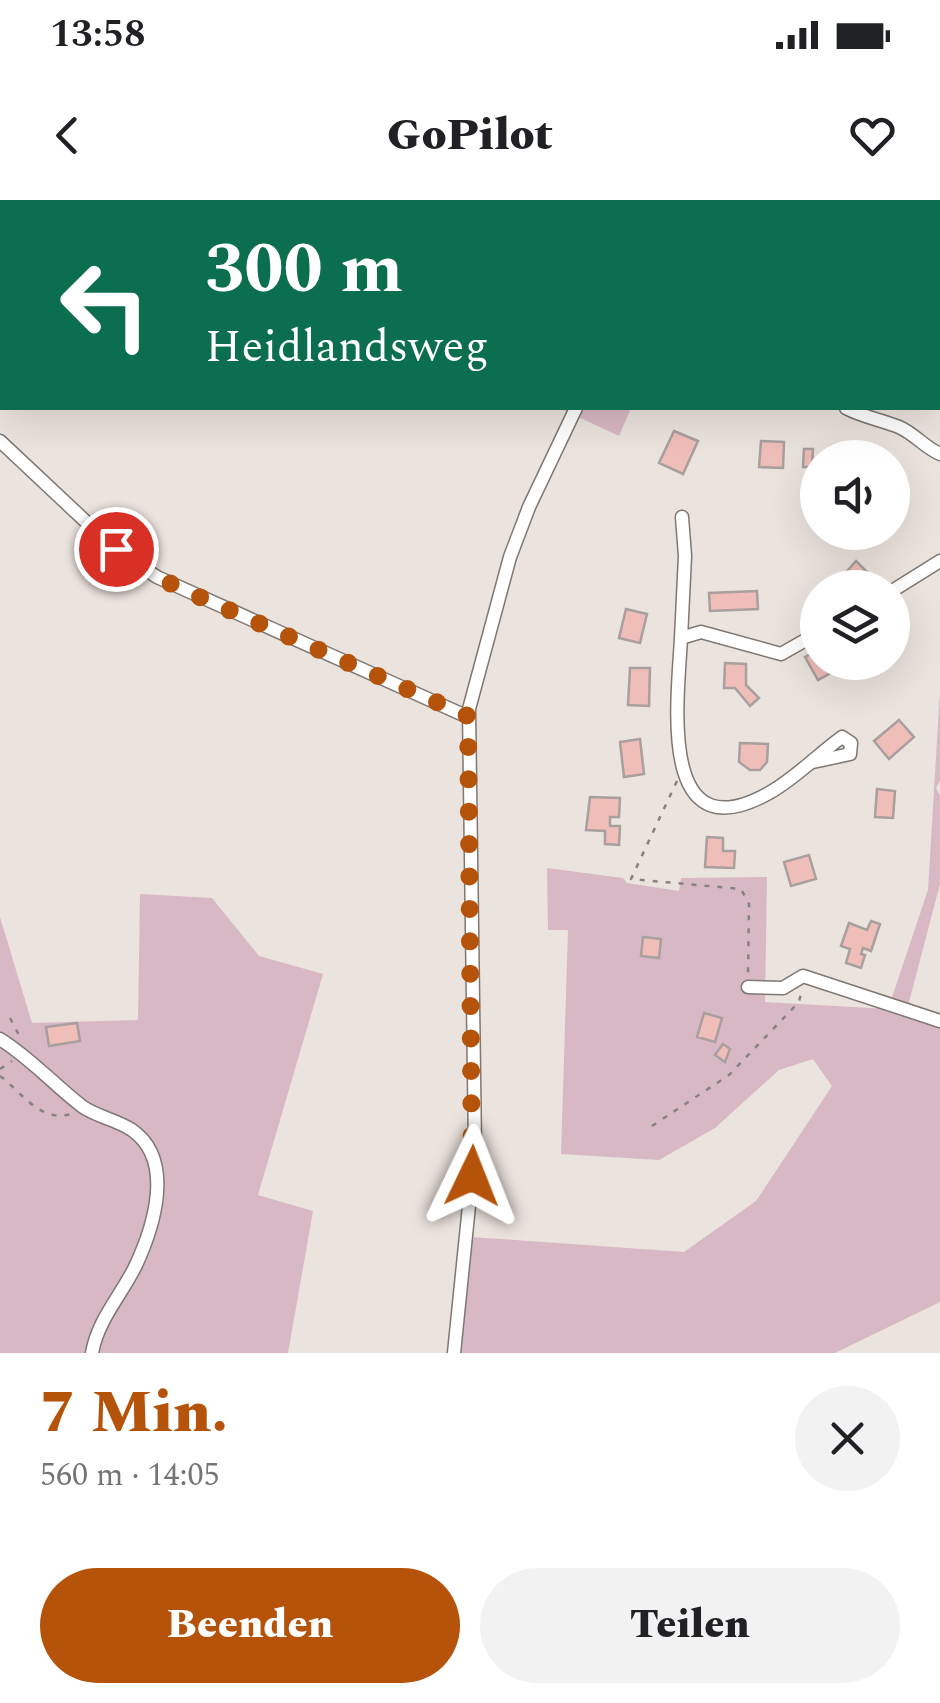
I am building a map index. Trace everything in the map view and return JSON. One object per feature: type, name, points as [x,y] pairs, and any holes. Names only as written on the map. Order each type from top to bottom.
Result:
[{"type":"street","points":[[454,1353],[474,1147],[468,716],[510,558],[575,410]]},
{"type":"street","points":[[852,410],[897,426],[940,454]]},
{"type":"street","points":[[0,441],[116,549],[157,577],[468,716]]},
{"type":"street","points":[[682,517],[685,556],[677,723],[682,770],[688,787],[716,806],[734,806],[766,796],[813,762]]},
{"type":"street","points":[[910,580],[940,561]]},
{"type":"street","points":[[681,638],[702,632],[781,654],[800,644]]},
{"type":"street","points":[[444,707],[474,693]]},
{"type":"street","points":[[748,987],[783,988],[803,976],[940,1021]]},
{"type":"street","points":[[0,1039],[25,1055],[86,1109],[117,1122],[142,1139],[153,1157],[157,1180],[155,1205],[143,1247],[96,1329],[92,1353]]},
{"type":"path","points":[[682,770],[631,879],[741,890],[749,904],[748,987]]},
{"type":"path","points":[[652,1126],[729,1076],[799,1002],[803,976]]},
{"type":"path","points":[[10,1018],[26,1048],[25,1055]]},
{"type":"path","points":[[0,1076],[26,1101],[47,1114],[65,1116],[86,1109]]},
{"type":"shaded area","points":[[563,410],[630,410],[619,436]]},
{"type":"shaded area","points":[[940,692],[940,781],[936,788],[940,796],[940,884],[909,1002],[920,1017],[940,1026],[940,1302],[835,1353],[458,1353],[471,1237],[684,1252],[756,1201],[832,1086],[813,1059],[779,1070],[715,1128],[659,1160],[561,1154],[568,930],[548,930],[547,868],[623,878],[627,883],[679,891],[681,878],[767,877],[765,1002],[888,1009],[928,890]]},
{"type":"shaded area","points":[[140,894],[212,898],[259,956],[323,974],[258,1195],[313,1211],[288,1353],[0,1353],[0,917],[32,1023],[138,1020]]},
{"type":"building","points":[[674,431],[698,441],[683,474],[659,463]]},
{"type":"building","points":[[761,441],[784,442],[783,468],[759,467]]},
{"type":"building","points":[[856,561],[865,570],[848,570]]},
{"type":"building","points":[[757,591],[758,609],[710,611],[709,593]]},
{"type":"building","points":[[626,609],[647,614],[640,643],[619,638]]},
{"type":"building","points":[[725,663],[746,664],[746,685],[759,698],[750,706],[735,688],[724,688]]},
{"type":"building","points":[[630,668],[650,668],[649,706],[628,705]]},
{"type":"building","points":[[899,720],[914,737],[889,759],[874,741]]},
{"type":"building","points":[[640,739],[644,774],[624,777],[620,742]]},
{"type":"building","points":[[740,743],[768,744],[767,762],[760,770],[750,770],[739,762]]},
{"type":"building","points":[[877,789],[895,791],[893,818],[875,817]]},
{"type":"building","points":[[590,797],[620,798],[619,817],[610,817],[610,826],[620,826],[619,845],[605,844],[605,831],[586,830]]},
{"type":"building","points":[[707,837],[723,838],[723,851],[735,851],[734,868],[705,867]]},
{"type":"building","points":[[809,855],[816,879],[791,886],[784,862]]},
{"type":"building","points":[[871,921],[880,924],[871,951],[863,948],[861,968],[846,963],[850,949],[841,946],[849,923],[867,930]]},
{"type":"building","points":[[643,937],[661,939],[659,958],[641,956]]},
{"type":"building","points":[[704,1013],[722,1018],[715,1042],[697,1037]]},
{"type":"building","points":[[77,1023],[80,1041],[49,1046],[46,1027]]},
{"type":"building","points":[[723,1044],[730,1049],[725,1062],[715,1055]]},
{"type":"route","points":[[116,549],[184,590],[468,716],[472,1176]]}]
